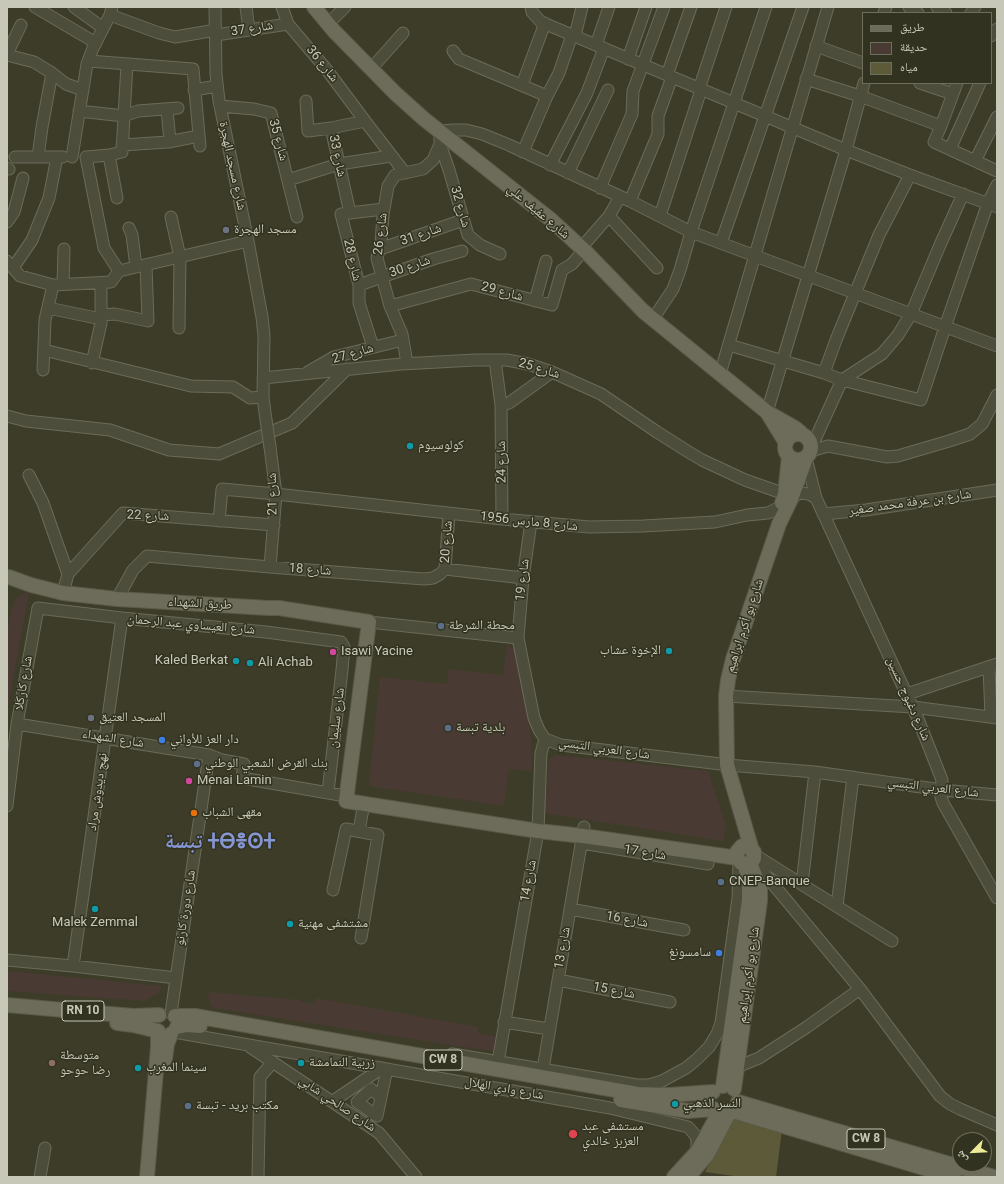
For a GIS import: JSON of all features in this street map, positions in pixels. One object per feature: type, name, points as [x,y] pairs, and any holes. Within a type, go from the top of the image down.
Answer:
[{"type":"main road","name":"شارع عفيف علي","points":[[314,7],[371,69],[440,137],[550,219],[583,249],[643,311],[767,412],[795,428],[807,445]]},
{"type":"main road","name":"شارع عفيف علي","points":[[767,412],[787,449]]},
{"type":"main road","points":[[793,434],[807,445],[797,460],[787,449],[787,439],[793,434]]},
{"type":"main road","name":"شارع بو أكرم ابراهيم","points":[[745,856],[739,812],[724,765],[721,697],[724,676],[729,656],[785,500],[807,445]]},
{"type":"main road","name":"شارع بو أكرم ابراهيم","points":[[724,765],[726,696],[733,659],[780,524],[785,500],[787,449]]},
{"type":"main road","name":"طريق الشهداء","points":[[8,582],[31,585],[63,593],[117,599],[279,608],[369,622]]},
{"type":"main road","points":[[344,796],[369,622]]},
{"type":"main road","points":[[344,796],[364,804],[538,826]]},
{"type":"main road","points":[[344,796],[538,826],[583,835],[745,856]]},
{"type":"main road","name":"شارع بو أكرم إبراهيم","points":[[725,1102],[737,1067],[760,901],[760,888],[745,856]]},
{"type":"main road","name":"شارع بو أكرم إبراهيم","points":[[725,1102],[749,900],[750,883],[745,856]]},
{"type":"main road","name":"RN 10","points":[[7,1005],[133,1016],[168,1025]]},
{"type":"main road","name":"RN 10","points":[[7,1014],[133,1025],[168,1025]]},
{"type":"main road","name":"شارع وادي الهلال","points":[[168,1025],[195,1016],[638,1094],[669,1095],[725,1102],[994,1177]]},
{"type":"main road","points":[[147,1177],[158,1047],[168,1025]]},
{"type":"main road","points":[[155,1177],[160,1138],[168,1025]]},
{"type":"main road","name":"شارع وادي الهلال","points":[[168,1025],[198,1025],[672,1110],[698,1112],[725,1102],[954,1177]]},
{"type":"main road","points":[[674,1177],[696,1152],[725,1102]]},
{"type":"main road","points":[[688,1177],[707,1155],[725,1102]]},
{"type":"street","points":[[34,7],[96,43]]},
{"type":"street","points":[[74,7],[103,28]]},
{"type":"street","name":"شارع مسجد الهجرة","points":[[215,7],[217,86],[220,106],[248,241],[262,318],[264,336],[263,397],[266,420]]},
{"type":"street","points":[[246,7],[249,30]]},
{"type":"street","name":"شارع 36","points":[[282,7],[288,24],[327,70],[365,121]]},
{"type":"street","points":[[328,24],[345,7]]},
{"type":"street","points":[[530,7],[535,16],[544,23],[846,150],[992,205]]},
{"type":"street","points":[[523,152],[559,73],[574,35],[582,7]]},
{"type":"street","points":[[550,165],[587,94],[609,7]]},
{"type":"street","points":[[628,58],[646,7]]},
{"type":"street","points":[[600,188],[632,114],[633,91],[664,7]]},
{"type":"street","points":[[583,249],[609,216],[625,199],[658,134],[658,116],[691,7]]},
{"type":"street","points":[[660,216],[726,7]]},
{"type":"street","points":[[653,319],[673,289],[680,270],[733,103],[766,7]]},
{"type":"street","points":[[721,243],[804,7]]},
{"type":"street","points":[[720,374],[828,7]]},
{"type":"street","points":[[72,157],[88,61],[111,11]]},
{"type":"street","name":"شارع 37","points":[[111,11],[160,33],[175,36],[249,30],[288,24]]},
{"type":"street","points":[[522,85],[544,23]]},
{"type":"street","points":[[21,25],[7,54],[34,62],[66,84],[83,90]]},
{"type":"street","points":[[371,69],[403,33]]},
{"type":"street","points":[[816,46],[862,63]]},
{"type":"street","points":[[453,51],[459,59],[464,62],[548,96]]},
{"type":"street","points":[[88,61],[193,69],[200,141],[122,145]]},
{"type":"street","points":[[15,157],[86,157],[122,152],[127,64]]},
{"type":"street","points":[[38,157],[52,73]]},
{"type":"street","points":[[806,79],[860,96],[941,126]]},
{"type":"street","points":[[767,412],[846,150],[864,84]]},
{"type":"street","points":[[923,84],[953,94]]},
{"type":"street","points":[[957,84],[934,142],[997,171]]},
{"type":"street","points":[[950,149],[980,84]]},
{"type":"street","points":[[194,90],[217,86]]},
{"type":"street","points":[[568,173],[608,90]]},
{"type":"street","points":[[306,101],[308,131],[331,128]]},
{"type":"street","name":"شارع 35","points":[[220,106],[254,109],[271,113],[297,217]]},
{"type":"street","points":[[79,111],[124,116],[138,111],[173,108],[170,142]]},
{"type":"street","points":[[975,161],[997,117]]},
{"type":"street","points":[[365,121],[405,172]]},
{"type":"street","name":"شارع 33","points":[[350,213],[331,128],[365,121]]},
{"type":"street","points":[[440,137],[466,130],[482,134],[625,199],[691,232],[997,346]]},
{"type":"street","name":"شارع 26","points":[[407,364],[402,334],[390,306],[377,258],[380,249],[384,208],[388,186],[396,174],[423,168],[433,160],[440,137]]},
{"type":"street","name":"شارع 32","points":[[440,137],[468,236],[480,245],[500,254]]},
{"type":"street","points":[[109,155],[117,198]]},
{"type":"street","points":[[288,180],[339,164],[392,156]]},
{"type":"street","points":[[57,157],[49,198],[32,240],[10,265],[20,276],[58,285],[111,282],[119,272],[248,241]]},
{"type":"street","points":[[86,157],[104,248],[119,272]]},
{"type":"street","points":[[824,373],[854,293],[879,235],[910,175]]},
{"type":"street","points":[[7,222],[14,212],[22,178]]},
{"type":"street","points":[[729,345],[824,373],[842,380],[921,400],[945,327],[992,205],[997,185]]},
{"type":"street","points":[[807,445],[822,423],[842,380],[882,354],[898,335],[911,314],[963,194]]},
{"type":"street","points":[[350,213],[384,208]]},
{"type":"street","name":"شارع 28","points":[[350,213],[341,214],[359,285],[358,303],[373,347]]},
{"type":"street","points":[[609,216],[657,268]]},
{"type":"street","points":[[171,217],[180,257],[179,328]]},
{"type":"street","name":"شارع 31","points":[[380,249],[463,220]]},
{"type":"street","points":[[48,308],[101,317],[115,314],[148,321],[141,266],[129,228]]},
{"type":"street","points":[[43,370],[45,320],[48,308],[58,285],[64,249]]},
{"type":"street","name":"شارع 29","points":[[390,306],[471,284],[552,305],[562,270],[572,264],[583,249]]},
{"type":"street","name":"شارع 30","points":[[359,285],[433,259],[462,251]]},
{"type":"street","points":[[535,301],[546,261]]},
{"type":"street","points":[[92,363],[101,317],[101,283]]},
{"type":"street","name":"شارع 27","points":[[305,374],[334,357],[403,340]]},
{"type":"street","points":[[44,350],[92,363],[191,386],[233,387],[250,398],[263,397]]},
{"type":"street","name":"شارع 25","points":[[263,378],[347,369],[475,360],[507,360],[528,364],[552,372],[602,394],[657,432],[697,457],[785,500]]},
{"type":"street","name":"شارع 24","points":[[496,360],[501,405],[502,519]]},
{"type":"street","points":[[7,416],[26,421],[110,430],[169,450],[219,454],[292,424],[347,369]]},
{"type":"street","points":[[501,405],[509,403],[552,372]]},
{"type":"street","points":[[807,445],[828,446],[887,457],[898,456],[970,434],[982,424],[997,395]]},
{"type":"street","name":"شارع 21","points":[[266,420],[276,494],[270,567]]},
{"type":"street","name":"شارع دغبوج حسين","points":[[807,445],[816,498],[913,707],[942,780],[941,797],[943,803],[997,898]]},
{"type":"street","points":[[29,475],[43,503],[68,574]]},
{"type":"street","name":"شارع 8 مارس 1956","points":[[219,521],[222,489],[449,514],[589,527],[715,522],[747,515],[768,513],[785,500]]},
{"type":"street","name":"شارع بن عرفة محمد صغير","points":[[823,514],[866,510],[997,490]]},
{"type":"street","points":[[785,500],[799,493],[809,494],[816,498]]},
{"type":"street","name":"شارع 22","points":[[63,593],[68,574],[123,513],[274,525]]},
{"type":"street","name":"شارع 20","points":[[445,570],[449,514]]},
{"type":"street","name":"شارع 19","points":[[518,638],[523,578],[531,522]]},
{"type":"street","name":"شارع 18","points":[[117,599],[133,570],[147,556],[270,567],[424,578],[433,578],[445,570]]},
{"type":"street","points":[[445,570],[523,578]]},
{"type":"street","name":"شارع العيساوي عبد الرحمان","points":[[38,608],[266,632],[339,641],[344,644]]},
{"type":"street","name":"شارع كاركلا","points":[[7,806],[17,724],[38,608]]},
{"type":"street","name":"نهج ديدوش مراد","points":[[73,966],[122,618]]},
{"type":"street","name":"طريق الشهداء","points":[[369,622],[518,638]]},
{"type":"street","name":"شارع العربي التبسي","points":[[518,638],[534,718],[538,730],[545,739],[561,745],[724,765],[815,772],[942,790],[997,795]]},
{"type":"street","name":"شارع سليمان","points":[[328,792],[344,644]]},
{"type":"street","points":[[726,696],[913,707],[994,718],[993,665],[907,694]]},
{"type":"street","name":"شارع الشهداء","points":[[17,724],[209,755],[222,760],[244,764],[242,778],[328,792]]},
{"type":"street","name":"شارع 14","points":[[498,1062],[538,826],[541,752],[545,739]]},
{"type":"street","name":"شارع دورة كارنو","points":[[168,1025],[209,755]]},
{"type":"street","points":[[802,884],[815,772]]},
{"type":"street","points":[[837,906],[853,778]]},
{"type":"street","points":[[328,792],[344,796]]},
{"type":"street","points":[[359,831],[364,804]]},
{"type":"street","points":[[333,890],[346,829],[378,835],[361,938]]},
{"type":"street","name":"شارع 17","points":[[583,835],[708,864]]},
{"type":"street","name":"شارع 13","points":[[543,1069],[583,835]]},
{"type":"street","points":[[745,856],[802,884],[892,941]]},
{"type":"street","points":[[745,856],[860,989],[940,1096],[950,1104],[997,1125]]},
{"type":"street","name":"شارع بو أكرم إبراهيم","points":[[686,1068],[709,1047],[717,1034],[721,1023],[745,856]]},
{"type":"street","name":"شارع 16","points":[[570,910],[684,930]]},
{"type":"street","points":[[7,960],[176,978]]},
{"type":"street","name":"شارع 15","points":[[558,980],[670,1002]]},
{"type":"street","points":[[737,1067],[759,1058],[807,1027],[860,989]]},
{"type":"street","name":"شارع وادي الهلال","points":[[686,1068],[662,1081],[637,1085],[181,1009],[168,1025],[246,1044],[610,1108],[681,1124],[688,1127],[696,1136],[696,1152]]},
{"type":"street","points":[[504,1022],[550,1029]]},
{"type":"street","name":"شارع صالحي شابي","points":[[246,1044],[379,1133],[416,1177]]},
{"type":"street","points":[[258,1177],[260,1077],[273,1062]]},
{"type":"street","points":[[381,1097],[385,1068]]},
{"type":"street","points":[[333,1101],[385,1068]]},
{"type":"street","name":"شارع وادي الهلال","points":[[603,1080],[620,1091],[637,1085]]},
{"type":"street","points":[[40,1177],[44,1148]]},
{"type":"green space","points":[[24,593],[29,593],[7,713],[7,633],[11,611],[15,600]]},
{"type":"green space","points":[[507,644],[514,649],[517,655],[531,735],[532,771],[509,769],[504,806],[369,786],[380,677],[447,684],[449,669],[503,675]]},
{"type":"green space","points":[[556,755],[708,771],[726,826],[723,841],[544,813],[549,759]]},
{"type":"green space","points":[[7,971],[161,986],[160,992],[144,1001],[8,991]]},
{"type":"green space","points":[[209,992],[300,1000],[301,1002],[315,1004],[316,998],[478,1027],[478,1033],[499,1037],[496,1052],[213,1008],[208,998]]},
{"type":"water","points":[[734,1119],[782,1130],[776,1177],[741,1177],[705,1172]]},
{"type":"place","name":"مسجد الهجرة","points":[[226,230]]},
{"type":"place","name":"كولوسيوم","points":[[410,446]]},
{"type":"place","name":"محطة الشرطة","points":[[441,626]]},
{"type":"place","name":"الإخوة عشاب","points":[[669,651]]},
{"type":"place","name":"Isawi Yacine","points":[[333,652]]},
{"type":"place","name":"Kaled Berkat","points":[[236,661]]},
{"type":"place","name":"Ali Achab","points":[[250,663]]},
{"type":"place","name":"المسجد العتيق","points":[[91,718]]},
{"type":"place","name":"بلدية تبسة","points":[[448,728]]},
{"type":"place","name":"دار العز للأواني","points":[[162,740]]},
{"type":"place","name":"بنك القرض الشعبي الوطني","points":[[197,764]]},
{"type":"place","name":"Menai Lamin","points":[[189,781]]},
{"type":"place","name":"مقهى الشباب","points":[[194,813]]},
{"type":"place","name":"CNEP-Banque","points":[[721,882]]},
{"type":"place","name":"Malek Zemmal","points":[[95,909]]},
{"type":"place","name":"مشتشفى مهنية","points":[[290,924]]},
{"type":"place","name":"سامسونغ","points":[[719,953]]},
{"type":"place","name":"متوسطة رضا حوحو","points":[[52,1063]]},
{"type":"place","name":"زربية النمامشة","points":[[301,1063]]},
{"type":"place","name":"سينما المغرب","points":[[138,1068]]},
{"type":"place","name":"النسر الذهبي","points":[[675,1104]]},
{"type":"place","name":"مكتب بريد - تبسة","points":[[188,1106]]},
{"type":"place","name":"مستشفى عبد العزبز خالدي","points":[[573,1134]]},
{"type":"district","name":"تبسة ⵜⴱⴻⵙⵜ","points":[[220,843]]}]
